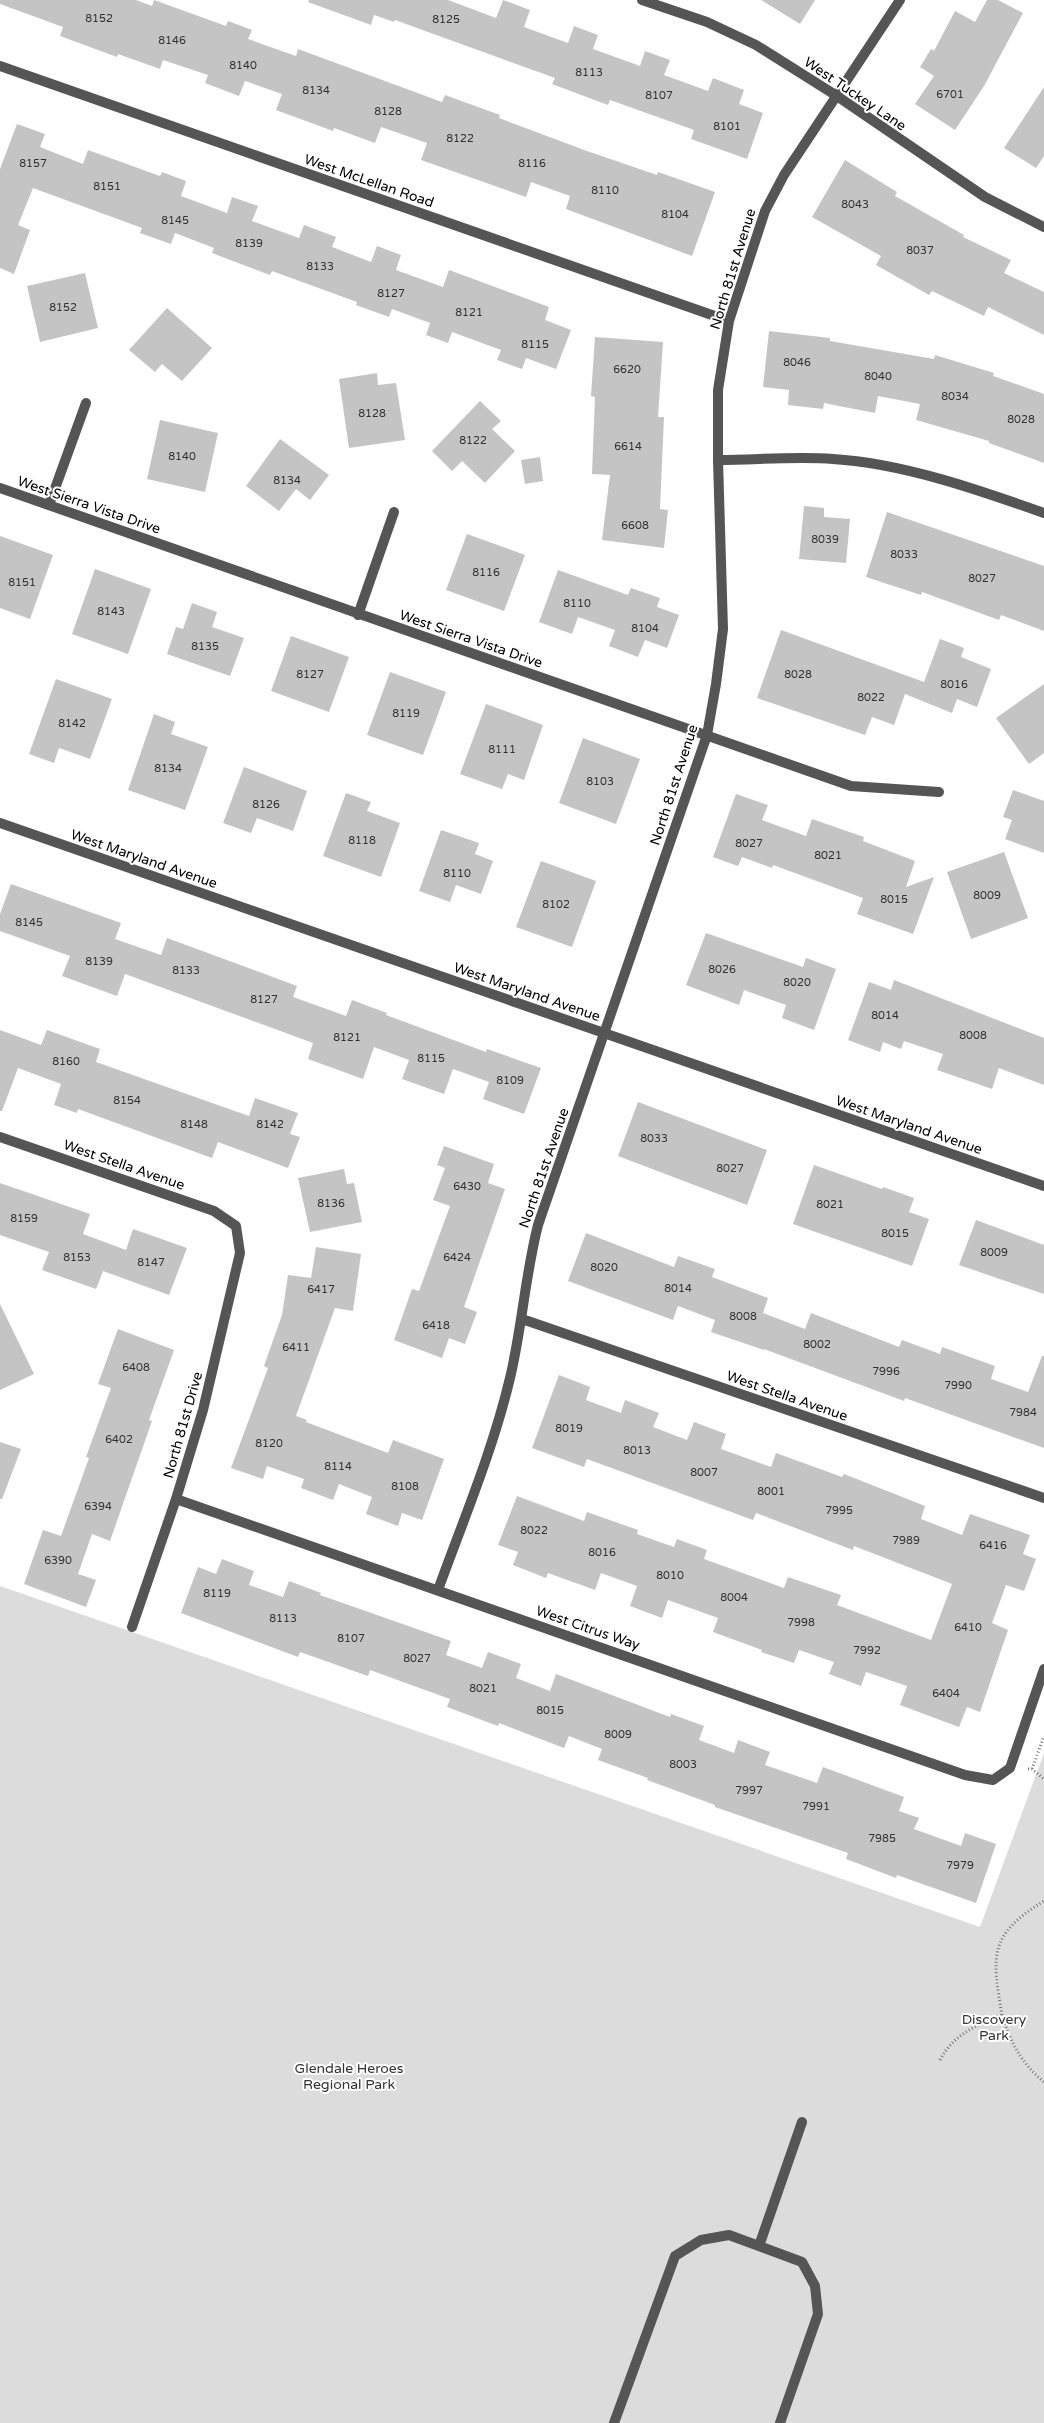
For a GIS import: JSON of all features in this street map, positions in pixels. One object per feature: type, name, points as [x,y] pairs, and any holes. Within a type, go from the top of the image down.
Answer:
[{"type":"street","name":"West Tuckey Lane","points":[[642,0],[707,22],[756,44],[837,96],[985,197],[1044,227]]},
{"type":"street","name":"North 81st Avenue","points":[[438,1590],[496,1425],[510,1379],[522,1319],[528,1262],[538,1226],[707,735],[723,629],[718,390],[729,320],[765,211],[784,175],[900,0]]},
{"type":"street","name":"West McLellan Road","points":[[0,66],[729,320]]},
{"type":"street","points":[[49,505],[86,403]]},
{"type":"street","points":[[718,460],[833,459],[893,468],[946,481],[1044,513]]},
{"type":"street","name":"West Sierra Vista Drive","points":[[0,488],[358,615],[851,786],[938,792]]},
{"type":"street","points":[[358,615],[394,512]]},
{"type":"street","name":"West Maryland Avenue","points":[[0,823],[1044,1186]]},
{"type":"street","name":"West Stella Avenue","points":[[0,1137],[214,1211],[236,1226]]},
{"type":"street","name":"North 81st Drive","points":[[132,1627],[176,1499],[202,1410],[240,1253],[236,1226]]},
{"type":"street","name":"West Stella Avenue","points":[[522,1319],[1044,1498]]},
{"type":"street","name":"West Citrus Way","points":[[176,1499],[965,1774],[993,1780],[1010,1768],[1044,1670]]},
{"type":"street","points":[[759,2246],[802,2122]]},
{"type":"street","points":[[614,2423],[675,2256],[701,2240],[730,2235],[802,2262],[815,2286],[818,2314],[780,2423]]},
{"type":"path","points":[[1032,1770],[1044,1736]]},
{"type":"path","points":[[1044,1901],[1022,1915],[1005,1934],[996,1951],[995,1970],[1002,2015],[1009,2040],[1034,2074],[1044,2082]]},
{"type":"path","points":[[940,2060],[955,2038],[971,2027],[1002,2015]]},
{"type":"green space","name":"Glendale Heroes Regional Park","points":[[0,1586],[980,1927],[1044,1753],[1044,2423],[0,2423]]},
{"type":"building","points":[[0,0],[136,0],[152,6],[154,0],[226,26],[228,21],[252,30],[248,39],[296,56],[298,49],[442,102],[445,95],[500,115],[499,118],[587,151],[657,175],[658,172],[715,192],[692,256],[566,209],[570,196],[531,182],[526,197],[421,160],[427,143],[381,127],[375,143],[334,128],[333,131],[276,110],[282,94],[245,81],[239,96],[205,83],[208,75],[163,60],[160,69],[118,54],[117,57],[60,36],[63,27],[0,4]]},
{"type":"building","points":[[309,0],[448,0],[496,18],[503,0],[530,10],[524,27],[568,43],[574,26],[598,35],[593,49],[640,66],[645,51],[670,60],[664,75],[708,91],[713,78],[744,90],[739,104],[763,113],[747,159],[691,139],[694,130],[610,100],[608,105],[552,84],[555,78],[395,20],[394,22],[374,15],[371,25],[308,2]]},
{"type":"building","points":[[761,0],[815,0],[800,24]]},
{"type":"building","points":[[987,0],[998,0],[1023,13],[984,86],[955,130],[915,104],[934,76],[920,67],[931,49],[934,51],[955,11],[975,22]]},
{"type":"building","points":[[1044,87],[1044,156],[1036,168],[1004,148]]},
{"type":"building","points":[[17,124],[45,134],[40,147],[83,164],[88,150],[160,176],[162,172],[186,181],[181,196],[227,213],[232,197],[258,206],[252,221],[299,238],[304,225],[336,237],[332,247],[371,262],[377,246],[401,255],[396,270],[443,287],[449,270],[549,307],[545,320],[571,330],[556,369],[526,358],[522,369],[497,360],[501,350],[452,332],[448,343],[426,335],[430,323],[392,309],[389,317],[356,305],[357,302],[272,271],[270,275],[212,253],[214,248],[175,233],[171,244],[140,233],[142,228],[33,188],[18,225],[30,230],[14,274],[0,268],[0,169]]},
{"type":"building","points":[[845,160],[897,192],[895,196],[964,235],[963,237],[1011,260],[1004,273],[1044,292],[1044,335],[988,307],[984,316],[932,291],[929,295],[876,265],[881,256],[812,217]]},
{"type":"building","points":[[85,273],[98,328],[40,342],[27,286]]},
{"type":"building","points":[[167,308],[212,348],[182,381],[162,364],[155,372],[129,350]]},
{"type":"building","points":[[769,331],[830,338],[830,341],[934,359],[935,355],[994,373],[993,376],[1044,394],[1044,463],[989,443],[989,441],[916,420],[920,404],[878,396],[875,413],[824,403],[823,409],[788,405],[789,390],[763,387]]},
{"type":"building","points":[[595,337],[663,342],[658,417],[664,417],[660,509],[668,510],[664,548],[602,540],[610,475],[592,474],[595,397],[591,396]]},
{"type":"building","points":[[377,373],[378,385],[396,383],[405,440],[349,448],[339,379]]},
{"type":"building","points":[[480,401],[501,421],[492,429],[515,451],[485,483],[462,461],[452,471],[432,451]]},
{"type":"building","points":[[160,420],[218,433],[205,492],[147,479]]},
{"type":"building","points":[[280,439],[329,475],[310,500],[296,489],[279,511],[246,486]]},
{"type":"building","points":[[540,457],[543,481],[525,484],[521,460]]},
{"type":"building","points":[[804,506],[824,508],[824,517],[850,519],[846,563],[799,559]]},
{"type":"building","points":[[887,512],[1044,566],[1044,631],[1001,615],[999,620],[922,592],[921,595],[866,577]]},
{"type":"building","points":[[467,534],[525,555],[504,611],[446,590]]},
{"type":"building","points":[[0,536],[53,555],[30,619],[0,608]]},
{"type":"building","points":[[95,569],[151,589],[128,654],[72,634]]},
{"type":"building","points":[[558,570],[628,595],[631,588],[660,598],[657,607],[679,615],[667,648],[645,640],[638,657],[609,646],[615,630],[578,617],[572,634],[539,622]]},
{"type":"building","points":[[192,603],[217,612],[212,627],[244,638],[230,676],[167,654],[176,627],[183,629]]},
{"type":"building","points":[[781,630],[924,682],[940,639],[964,648],[961,657],[991,669],[977,707],[957,699],[952,713],[905,694],[894,725],[872,717],[865,735],[757,698]]},
{"type":"building","points":[[291,636],[349,657],[329,712],[271,691]]},
{"type":"building","points":[[390,672],[446,692],[423,755],[367,735]]},
{"type":"building","points":[[56,679],[112,699],[90,759],[59,748],[54,763],[29,754]]},
{"type":"building","points":[[1044,684],[1044,753],[1029,764],[996,718]]},
{"type":"building","points":[[486,704],[543,725],[524,780],[508,774],[502,789],[460,774]]},
{"type":"building","points":[[154,714],[175,722],[171,734],[208,747],[185,810],[128,790]]},
{"type":"building","points":[[583,738],[640,759],[616,824],[559,803]]},
{"type":"building","points":[[244,767],[307,791],[293,831],[257,818],[251,833],[223,823]]},
{"type":"building","points":[[1013,790],[1044,801],[1044,853],[1005,839],[1012,820],[1003,817]]},
{"type":"building","points":[[346,793],[371,802],[367,811],[400,823],[381,877],[323,856]]},
{"type":"building","points":[[736,794],[768,805],[762,820],[806,836],[812,819],[864,837],[863,841],[915,861],[906,887],[934,877],[913,934],[857,914],[863,898],[773,865],[772,868],[742,857],[738,866],[713,857]]},
{"type":"building","points":[[441,830],[479,843],[475,854],[493,861],[481,894],[456,885],[450,902],[419,891]]},
{"type":"building","points":[[1004,852],[1028,918],[971,939],[947,872]]},
{"type":"building","points":[[541,861],[596,881],[572,947],[516,927]]},
{"type":"building","points":[[11,884],[121,923],[115,939],[161,955],[167,938],[297,986],[293,997],[346,1016],[352,1000],[387,1013],[386,1015],[486,1052],[487,1049],[541,1068],[524,1114],[483,1099],[489,1082],[453,1069],[444,1094],[402,1079],[409,1060],[374,1047],[363,1079],[308,1059],[313,1043],[125,974],[117,996],[62,976],[70,956],[0,931],[0,914]]},
{"type":"building","points":[[706,933],[803,967],[806,958],[836,969],[814,1030],[782,1018],[786,1005],[744,990],[739,1005],[686,985]]},
{"type":"building","points":[[894,980],[1044,1038],[1044,1085],[999,1068],[992,1089],[937,1070],[943,1054],[904,1041],[901,1049],[883,1042],[880,1052],[848,1040],[869,982],[891,990]]},
{"type":"building","points":[[0,1030],[41,1045],[47,1030],[100,1049],[96,1062],[249,1116],[255,1098],[298,1113],[290,1134],[300,1137],[288,1168],[218,1142],[212,1158],[78,1109],[77,1113],[54,1105],[61,1084],[18,1068],[2,1111],[0,1111]]},
{"type":"building","points":[[638,1102],[767,1150],[747,1205],[618,1156]]},
{"type":"building","points":[[444,1146],[494,1164],[488,1183],[505,1189],[464,1307],[477,1312],[465,1344],[449,1338],[442,1358],[394,1340],[412,1289],[419,1291],[450,1206],[433,1200],[445,1168],[437,1165]]},
{"type":"building","points":[[814,1165],[914,1198],[909,1212],[929,1219],[912,1266],[793,1224]]},
{"type":"building","points":[[344,1169],[347,1184],[354,1183],[362,1222],[310,1232],[298,1178]]},
{"type":"building","points":[[0,1183],[90,1214],[83,1234],[126,1250],[133,1229],[187,1248],[169,1295],[103,1271],[96,1289],[42,1270],[49,1252],[0,1235]]},
{"type":"building","points":[[976,1220],[1044,1245],[1044,1294],[959,1265]]},
{"type":"building","points":[[586,1233],[674,1267],[678,1256],[715,1269],[712,1277],[768,1298],[763,1313],[805,1329],[811,1313],[899,1347],[902,1340],[940,1354],[942,1347],[995,1366],[991,1379],[1028,1392],[1042,1356],[1044,1356],[1044,1448],[905,1398],[904,1401],[764,1349],[711,1332],[715,1320],[678,1306],[673,1320],[568,1281]]},
{"type":"building","points":[[316,1247],[361,1254],[353,1311],[335,1308],[296,1416],[307,1420],[306,1422],[388,1453],[393,1440],[444,1459],[422,1520],[402,1513],[398,1526],[366,1514],[372,1497],[339,1484],[333,1500],[301,1488],[304,1479],[267,1466],[263,1479],[231,1468],[268,1368],[264,1366],[282,1315],[288,1275],[311,1278]]},
{"type":"building","points":[[0,1304],[34,1374],[0,1390]]},
{"type":"building","points":[[118,1329],[174,1350],[149,1420],[152,1421],[110,1541],[92,1534],[78,1574],[96,1580],[86,1607],[24,1584],[43,1530],[61,1536],[89,1458],[86,1457],[111,1388],[98,1384]]},
{"type":"building","points":[[559,1375],[590,1387],[586,1400],[621,1413],[625,1400],[659,1413],[653,1427],[687,1440],[694,1422],[726,1434],[721,1449],[771,1467],[776,1453],[842,1477],[844,1474],[925,1506],[921,1519],[962,1535],[970,1514],[1030,1535],[1023,1554],[1036,1559],[1024,1591],[1006,1585],[992,1623],[1008,1630],[980,1712],[967,1707],[959,1727],[900,1705],[907,1686],[866,1672],[861,1686],[829,1674],[834,1662],[799,1650],[794,1663],[761,1652],[762,1650],[713,1632],[718,1618],[668,1600],[662,1618],[630,1606],[637,1586],[601,1573],[595,1590],[548,1573],[546,1578],[513,1565],[518,1552],[498,1545],[517,1496],[584,1521],[587,1512],[638,1530],[637,1534],[674,1547],[677,1539],[707,1550],[704,1559],[784,1588],[788,1577],[841,1595],[837,1605],[931,1640],[952,1584],[854,1546],[853,1550],[756,1513],[753,1520],[587,1459],[584,1467],[532,1448]]},
{"type":"building","points":[[0,1442],[21,1449],[2,1499],[0,1499]]},
{"type":"building","points":[[222,1559],[254,1571],[249,1585],[283,1597],[289,1581],[321,1593],[320,1595],[451,1641],[446,1655],[482,1668],[488,1652],[521,1664],[516,1678],[550,1691],[556,1674],[670,1717],[671,1714],[704,1726],[699,1740],[734,1753],[738,1740],[770,1752],[765,1765],[817,1783],[823,1767],[904,1797],[899,1811],[919,1818],[914,1829],[961,1846],[965,1833],[996,1844],[976,1903],[897,1875],[896,1878],[846,1859],[848,1853],[715,1807],[715,1805],[647,1780],[648,1778],[598,1760],[602,1749],[569,1736],[564,1748],[499,1723],[498,1726],[447,1707],[450,1699],[370,1670],[368,1676],[300,1652],[298,1657],[181,1613],[198,1567],[216,1574]]},
{"type":"park label","name":"Discovery Park","points":[[994,2028]]}]
